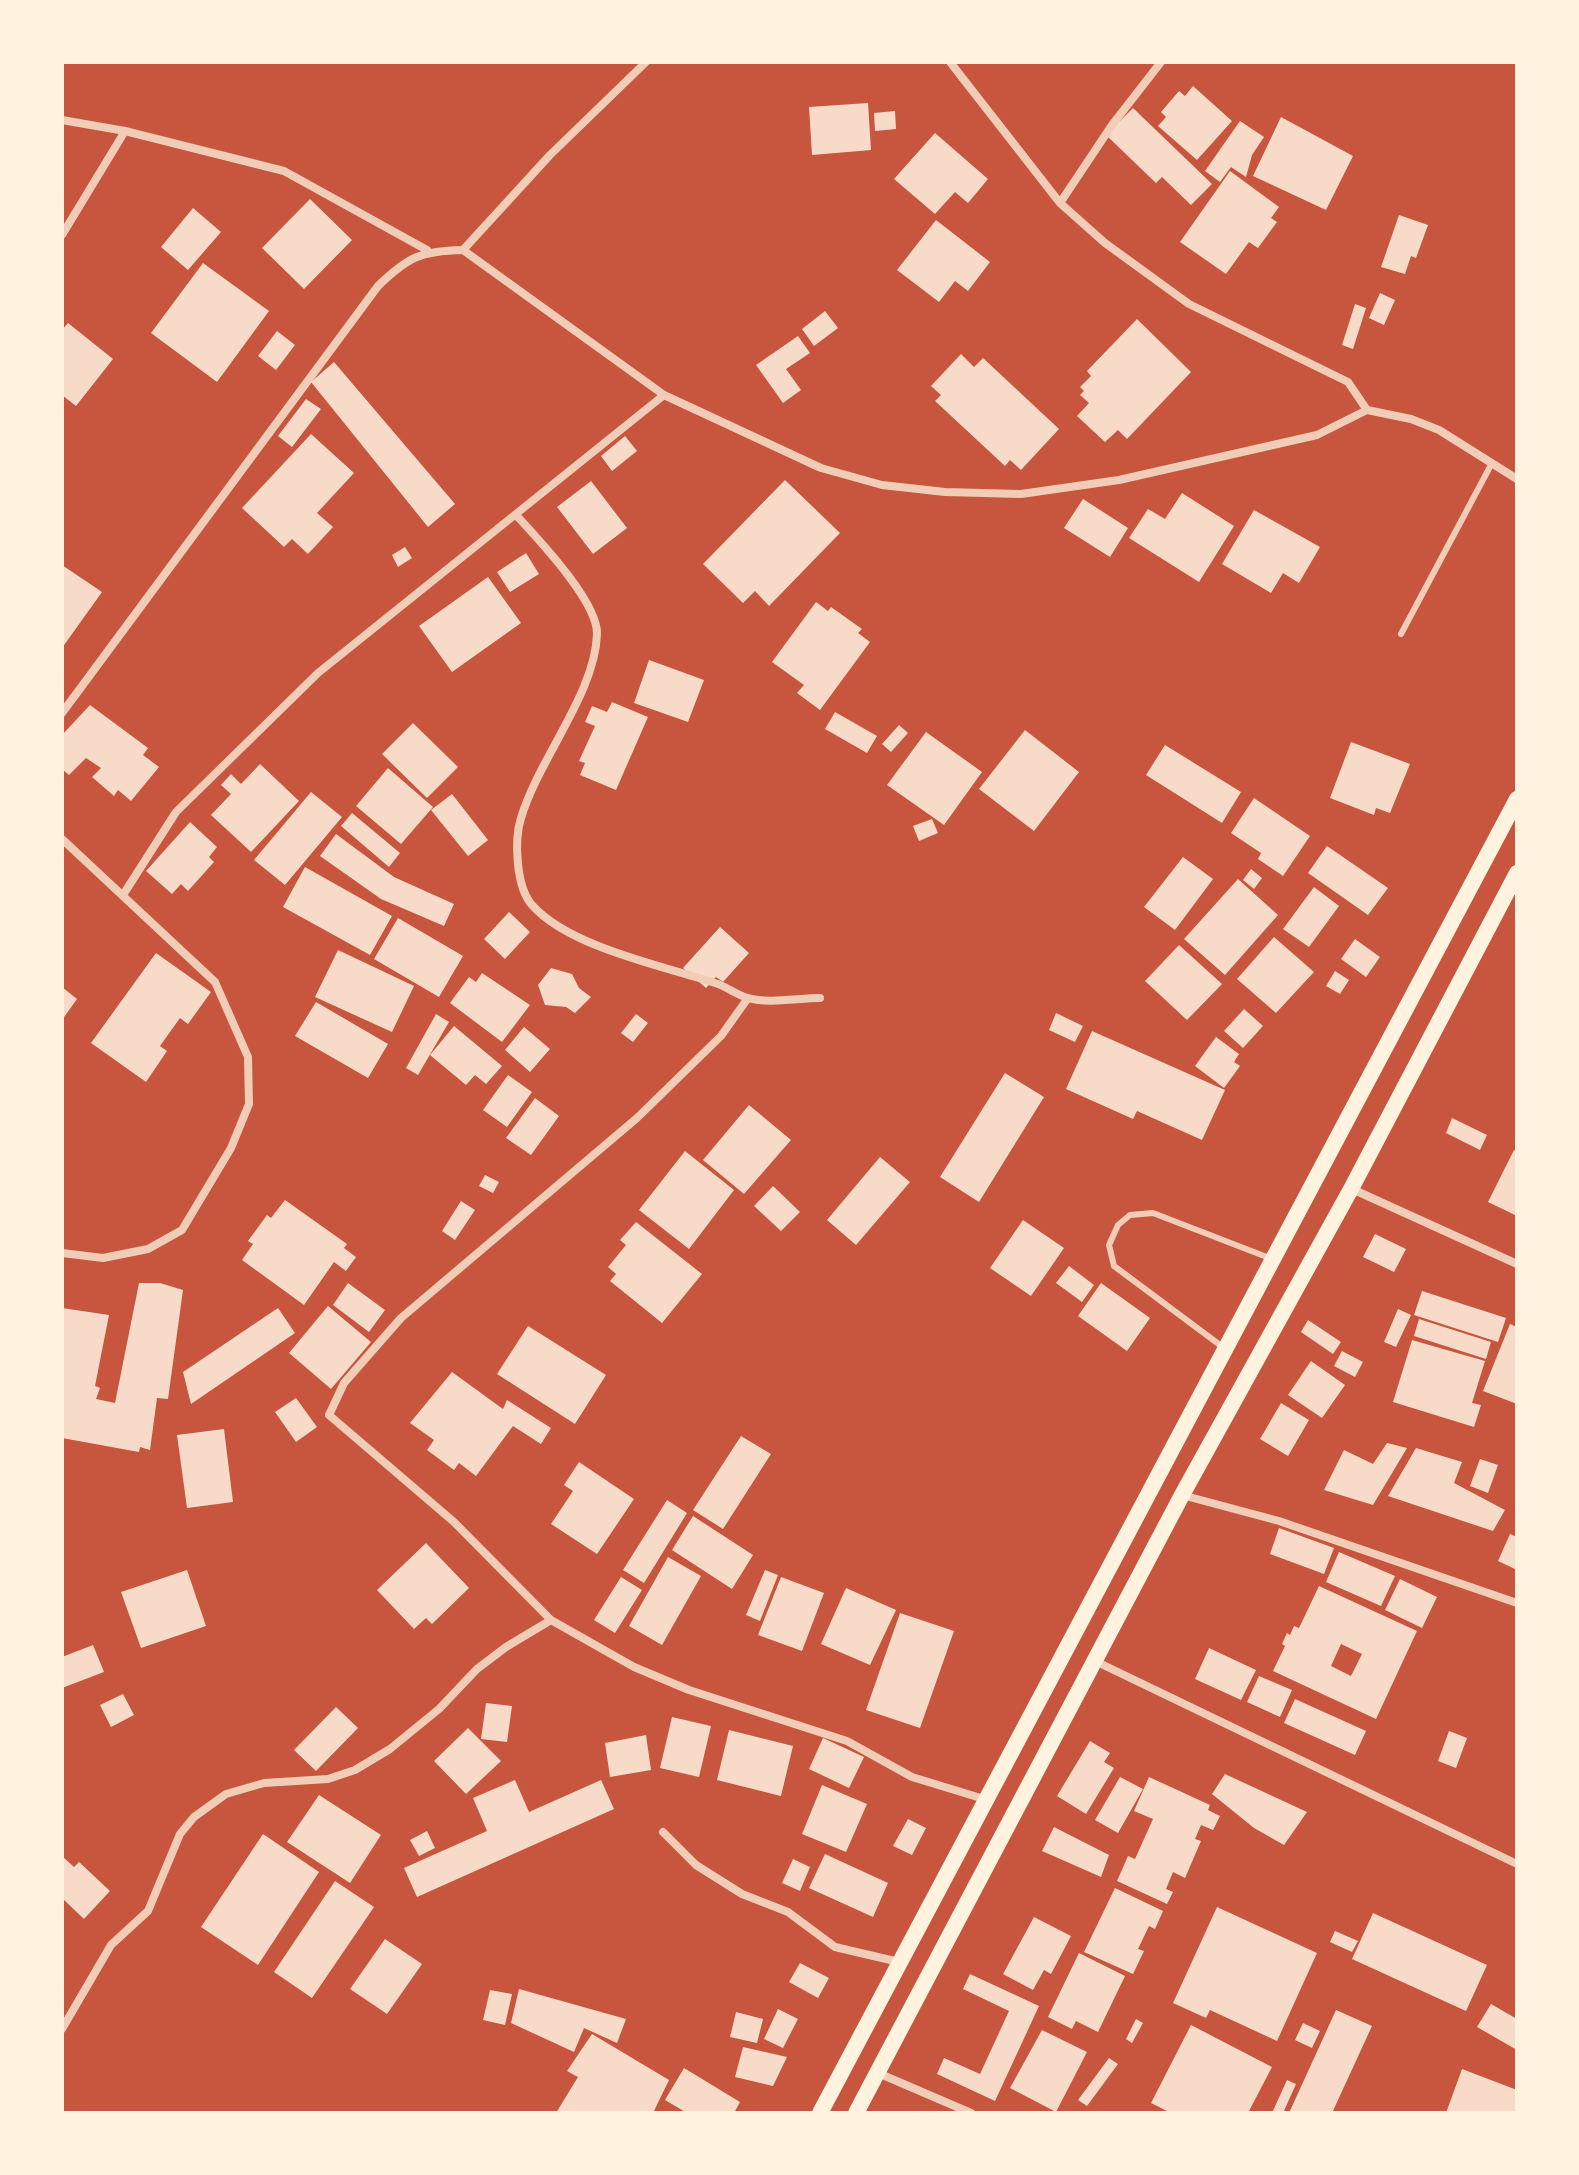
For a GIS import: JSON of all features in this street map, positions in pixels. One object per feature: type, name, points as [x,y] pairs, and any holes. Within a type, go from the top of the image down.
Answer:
[{"type":"main road","points":[[820,2113],[1517,799]]},
{"type":"main road","points":[[856,2113],[1182,1495],[1351,1189],[1517,873]]},
{"type":"street","points":[[463,250],[550,155],[646,62]]},
{"type":"street","points":[[950,62],[1060,203],[1105,243],[1189,304],[1348,382],[1367,410]]},
{"type":"street","points":[[1060,203],[1112,125],[1161,62]]},
{"type":"street","points":[[62,120],[125,131],[284,171],[427,250],[463,250],[664,395],[821,468],[882,485],[945,492],[1021,494],[1119,480],[1317,435],[1367,410],[1411,419],[1439,430],[1517,479]]},
{"type":"street","points":[[62,235],[125,131]]},
{"type":"street","points":[[62,713],[378,286],[402,264],[427,250]]},
{"type":"street","points":[[123,895],[176,812],[268,720],[379,621],[517,516],[664,395]]},
{"type":"street","points":[[517,516],[568,571],[597,631],[591,674],[548,752],[520,820],[518,863],[530,903],[546,919],[612,952],[730,988],[748,998],[820,998]]},
{"type":"street","points":[[62,839],[215,982],[248,1057],[249,1104],[231,1148],[182,1230],[148,1249],[103,1258],[62,1253]]},
{"type":"street","points":[[748,998],[721,1036],[637,1118],[401,1318],[344,1383],[329,1415],[454,1522],[551,1620],[634,1667],[689,1690],[847,1741],[912,1777],[984,1799]]},
{"type":"street","points":[[1351,1189],[1517,1264]]},
{"type":"street","points":[[1182,1495],[1279,1521],[1517,1603]]},
{"type":"street","points":[[62,2029],[111,1945],[148,1911],[180,1834],[194,1817],[226,1794],[264,1783],[328,1779],[355,1770],[390,1749],[439,1709],[477,1669],[551,1620]]},
{"type":"street","points":[[1095,1661],[1517,1864]]},
{"type":"street","points":[[663,1832],[696,1865],[742,1894],[788,1912],[835,1947],[899,1962]]},
{"type":"street","points":[[878,2073],[971,2113]]},
{"type":"lane","points":[[1401,634],[1492,463]]},
{"type":"lane","points":[[1224,1348],[1114,1266],[1109,1245],[1118,1225],[1130,1215],[1153,1213],[1272,1259]]},
{"type":"building","points":[[1193,86],[1232,121],[1197,160],[1158,126],[1166,117],[1161,112],[1179,91],[1185,96]]},
{"type":"building","points":[[868,103],[871,150],[812,155],[809,107]]},
{"type":"building","points":[[1133,108],[1212,184],[1191,205],[1162,177],[1156,183],[1106,135]]},
{"type":"building","points":[[895,111],[896,129],[875,131],[874,113]]},
{"type":"building","points":[[1281,117],[1353,156],[1326,210],[1253,176]]},
{"type":"building","points":[[1240,121],[1264,137],[1252,155],[1246,177],[1231,167],[1220,182],[1205,171]]},
{"type":"building","points":[[935,133],[988,179],[968,203],[955,192],[935,214],[894,179]]},
{"type":"building","points":[[1230,171],[1279,207],[1271,218],[1277,222],[1258,248],[1249,242],[1226,274],[1180,242]]},
{"type":"building","points":[[310,199],[352,240],[304,289],[262,248]]},
{"type":"building","points":[[193,208],[221,232],[188,270],[161,247]]},
{"type":"building","points":[[1399,215],[1428,225],[1416,258],[1411,256],[1405,274],[1381,267]]},
{"type":"building","points":[[936,220],[990,262],[968,291],[955,281],[939,302],[897,270]]},
{"type":"building","points":[[203,263],[269,311],[217,382],[151,333]]},
{"type":"building","points":[[1380,293],[1395,300],[1384,325],[1369,318]]},
{"type":"building","points":[[1355,304],[1366,308],[1353,349],[1342,345]]},
{"type":"building","points":[[825,311],[838,328],[814,346],[802,329]]},
{"type":"building","points":[[1137,319],[1191,372],[1127,439],[1118,430],[1105,442],[1077,416],[1089,403],[1080,395],[1084,391],[1080,387],[1091,376],[1087,371]]},
{"type":"building","points":[[68,323],[113,359],[76,406],[62,395],[62,330]]},
{"type":"building","points":[[277,331],[295,345],[276,370],[258,356]]},
{"type":"building","points":[[798,336],[810,353],[786,369],[801,390],[783,403],[756,365]]},
{"type":"building","points":[[961,354],[974,367],[983,358],[1059,429],[1021,470],[1010,460],[1005,466],[935,401],[941,395],[931,386]]},
{"type":"building","points":[[334,362],[455,504],[428,527],[311,382]]},
{"type":"building","points":[[306,399],[321,409],[292,447],[278,436]]},
{"type":"building","points":[[311,434],[354,473],[317,513],[333,527],[308,554],[292,539],[284,547],[242,508]]},
{"type":"building","points":[[625,436],[637,451],[612,471],[601,456]]},
{"type":"building","points":[[785,480],[840,533],[769,606],[755,591],[743,603],[703,564]]},
{"type":"building","points":[[591,481],[627,528],[593,554],[557,507]]},
{"type":"building","points":[[1182,493],[1234,526],[1199,582],[1129,538],[1148,509],[1165,519]]},
{"type":"building","points":[[1083,499],[1128,528],[1110,557],[1064,528]]},
{"type":"building","points":[[1254,510],[1320,547],[1299,583],[1283,573],[1271,593],[1222,564]]},
{"type":"building","points":[[405,547],[412,558],[398,567],[392,555]]},
{"type":"building","points":[[526,553],[539,574],[510,592],[497,572]]},
{"type":"building","points":[[62,565],[102,592],[62,648]]},
{"type":"building","points":[[488,577],[521,623],[452,672],[419,626]]},
{"type":"building","points":[[816,602],[828,611],[831,607],[862,629],[858,633],[870,642],[820,710],[797,693],[804,685],[772,662]]},
{"type":"building","points":[[649,660],[704,680],[688,722],[634,703]]},
{"type":"building","points":[[612,702],[648,717],[616,790],[580,775],[585,763],[579,761],[595,726],[585,722],[592,706],[607,712]]},
{"type":"building","points":[[90,705],[148,748],[143,755],[159,767],[131,801],[118,790],[114,796],[92,777],[101,768],[86,758],[69,775],[62,769],[62,735]]},
{"type":"building","points":[[835,712],[877,736],[867,753],[825,729]]},
{"type":"building","points":[[413,723],[458,767],[427,798],[382,754]]},
{"type":"building","points":[[899,725],[908,733],[891,752],[882,744]]},
{"type":"building","points":[[1025,730],[1079,772],[1034,831],[979,789]]},
{"type":"building","points":[[926,732],[982,772],[944,825],[887,785]]},
{"type":"building","points":[[1351,742],[1410,764],[1390,813],[1376,808],[1374,815],[1330,798]]},
{"type":"building","points":[[1165,745],[1241,792],[1222,823],[1146,775]]},
{"type":"building","points":[[260,764],[299,801],[251,852],[211,815],[231,794],[221,785],[231,774],[241,784]]},
{"type":"building","points":[[388,768],[433,807],[401,844],[356,806]]},
{"type":"building","points":[[311,792],[342,817],[285,885],[254,860]]},
{"type":"building","points":[[452,794],[488,840],[468,856],[431,810]]},
{"type":"building","points":[[1254,798],[1310,836],[1283,876],[1258,859],[1261,853],[1231,833]]},
{"type":"building","points":[[352,813],[400,853],[389,867],[341,826]]},
{"type":"building","points":[[932,819],[938,833],[919,841],[913,826]]},
{"type":"building","points":[[190,822],[217,847],[209,857],[214,862],[188,891],[181,884],[172,894],[146,871]]},
{"type":"building","points":[[336,834],[394,877],[454,904],[444,926],[381,899],[320,856]]},
{"type":"building","points":[[1327,846],[1388,888],[1368,915],[1308,873]]},
{"type":"building","points":[[1183,857],[1213,879],[1175,930],[1144,907]]},
{"type":"building","points":[[305,867],[392,916],[370,955],[283,907]]},
{"type":"building","points":[[1251,869],[1262,878],[1254,889],[1243,880]]},
{"type":"building","points":[[1238,879],[1278,915],[1225,975],[1184,939]]},
{"type":"building","points":[[1314,887],[1339,906],[1309,947],[1283,929]]},
{"type":"building","points":[[509,912],[530,932],[505,959],[484,939]]},
{"type":"building","points":[[398,918],[463,956],[439,997],[374,959]]},
{"type":"building","points":[[720,927],[749,953],[723,982],[716,977],[706,988],[683,968]]},
{"type":"building","points":[[1274,937],[1314,972],[1276,1013],[1237,979]]},
{"type":"building","points":[[1355,939],[1380,957],[1366,977],[1341,959]]},
{"type":"building","points":[[1179,945],[1222,984],[1187,1020],[1145,981]]},
{"type":"building","points":[[338,950],[414,986],[392,1032],[315,997]]},
{"type":"building","points":[[156,953],[211,992],[188,1024],[180,1018],[160,1046],[167,1051],[146,1082],[91,1043]]},
{"type":"building","points":[[551,968],[572,974],[579,988],[591,997],[575,1013],[566,1007],[545,1005],[538,985]]},
{"type":"building","points":[[1335,971],[1349,980],[1340,994],[1326,986]]},
{"type":"building","points":[[482,973],[530,1005],[502,1042],[450,1003],[469,977],[476,982]]},
{"type":"building","points":[[62,987],[77,999],[62,1020]]},
{"type":"building","points":[[316,1002],[388,1044],[368,1078],[295,1036]]},
{"type":"building","points":[[1244,1009],[1263,1026],[1243,1048],[1224,1031]]},
{"type":"building","points":[[1056,1013],[1083,1026],[1075,1042],[1049,1030]]},
{"type":"building","points":[[436,1014],[449,1022],[418,1075],[406,1068]]},
{"type":"building","points":[[636,1014],[648,1023],[633,1042],[621,1033]]},
{"type":"building","points":[[454,1026],[502,1066],[486,1084],[475,1075],[466,1085],[430,1055]]},
{"type":"building","points":[[524,1027],[550,1049],[530,1072],[505,1050]]},
{"type":"building","points":[[1092,1031],[1225,1090],[1202,1140],[1137,1111],[1133,1119],[1066,1089]]},
{"type":"building","points":[[1216,1037],[1239,1054],[1234,1062],[1240,1066],[1224,1088],[1195,1066]]},
{"type":"building","points":[[1005,1073],[1044,1097],[979,1202],[940,1177]]},
{"type":"building","points":[[508,1075],[532,1092],[507,1127],[483,1110]]},
{"type":"building","points":[[535,1098],[559,1116],[531,1155],[506,1138]]},
{"type":"building","points":[[749,1105],[791,1140],[744,1194],[703,1160]]},
{"type":"building","points":[[1452,1118],[1487,1135],[1480,1150],[1446,1133]]},
{"type":"building","points":[[1514,1150],[1517,1152],[1517,1216],[1488,1202]]},
{"type":"building","points":[[685,1151],[734,1190],[689,1249],[639,1210]]},
{"type":"building","points":[[880,1157],[910,1182],[856,1245],[827,1220]]},
{"type":"building","points":[[485,1175],[499,1182],[493,1193],[479,1186]]},
{"type":"building","points":[[773,1186],[800,1212],[781,1231],[754,1206]]},
{"type":"building","points":[[285,1200],[347,1244],[344,1248],[356,1257],[346,1271],[334,1262],[304,1305],[242,1260],[253,1244],[248,1241],[267,1215],[271,1218]]},
{"type":"building","points":[[461,1201],[475,1210],[455,1240],[442,1231]]},
{"type":"building","points":[[1023,1220],[1064,1248],[1031,1296],[990,1268]]},
{"type":"building","points":[[636,1222],[702,1274],[662,1323],[610,1281],[616,1274],[608,1267],[626,1245],[620,1240]]},
{"type":"building","points":[[1375,1234],[1406,1249],[1394,1272],[1363,1257]]},
{"type":"building","points":[[1069,1266],[1094,1285],[1082,1302],[1056,1283]]},
{"type":"building","points":[[139,1283],[160,1283],[183,1290],[168,1399],[157,1398],[150,1450],[140,1447],[139,1452],[62,1438],[62,1308],[109,1315],[95,1386],[100,1388],[96,1399],[115,1403]]},
{"type":"building","points":[[348,1283],[385,1310],[369,1332],[333,1305]]},
{"type":"building","points":[[1101,1283],[1150,1318],[1127,1351],[1078,1316]]},
{"type":"building","points":[[1422,1291],[1506,1318],[1498,1342],[1414,1315]]},
{"type":"building","points":[[328,1306],[371,1342],[331,1389],[289,1353]]},
{"type":"building","points":[[278,1308],[295,1333],[191,1404],[183,1372]]},
{"type":"building","points":[[1398,1309],[1411,1315],[1396,1347],[1384,1342]]},
{"type":"building","points":[[1419,1319],[1491,1342],[1486,1359],[1414,1336]]},
{"type":"building","points":[[1308,1320],[1341,1342],[1333,1354],[1301,1332]]},
{"type":"building","points":[[1510,1324],[1517,1327],[1517,1404],[1483,1391]]},
{"type":"building","points":[[528,1326],[606,1375],[575,1424],[497,1374]]},
{"type":"building","points":[[1412,1340],[1485,1361],[1472,1403],[1481,1405],[1474,1427],[1393,1402]]},
{"type":"building","points":[[1342,1351],[1363,1362],[1355,1377],[1334,1366]]},
{"type":"building","points":[[1311,1361],[1345,1385],[1322,1418],[1288,1395]]},
{"type":"building","points":[[452,1372],[503,1409],[507,1400],[551,1428],[541,1444],[513,1426],[476,1476],[459,1463],[454,1470],[427,1450],[434,1440],[410,1423]]},
{"type":"building","points":[[296,1398],[317,1427],[296,1442],[275,1412]]},
{"type":"building","points":[[1281,1403],[1309,1420],[1288,1456],[1260,1439]]},
{"type":"building","points":[[224,1429],[233,1502],[187,1508],[177,1435]]},
{"type":"building","points":[[741,1436],[771,1454],[723,1529],[693,1510]]},
{"type":"building","points":[[1387,1443],[1407,1448],[1373,1505],[1324,1490],[1344,1450],[1373,1464]]},
{"type":"building","points":[[1416,1448],[1462,1462],[1454,1483],[1505,1510],[1493,1531],[1388,1496]]},
{"type":"building","points":[[1480,1459],[1498,1465],[1488,1493],[1470,1486]]},
{"type":"building","points":[[579,1462],[634,1499],[597,1554],[551,1524],[573,1491],[564,1485]]},
{"type":"building","points":[[667,1500],[687,1513],[644,1583],[623,1570]]},
{"type":"building","points":[[693,1516],[753,1555],[732,1589],[672,1550]]},
{"type":"building","points":[[1279,1528],[1334,1548],[1324,1574],[1270,1554]]},
{"type":"building","points":[[1510,1534],[1517,1537],[1517,1570],[1498,1561]]},
{"type":"building","points":[[426,1543],[469,1588],[432,1624],[426,1618],[414,1629],[377,1590]]},
{"type":"building","points":[[1339,1552],[1395,1576],[1381,1606],[1326,1582]]},
{"type":"building","points":[[668,1557],[701,1576],[662,1645],[629,1626]]},
{"type":"building","points":[[187,1570],[206,1626],[141,1648],[121,1592]]},
{"type":"building","points":[[765,1570],[778,1575],[760,1621],[746,1615]]},
{"type":"building","points":[[621,1577],[642,1590],[615,1633],[594,1620]]},
{"type":"building","points":[[781,1577],[824,1593],[802,1651],[758,1635]]},
{"type":"building","points":[[1400,1579],[1437,1597],[1422,1628],[1385,1610]]},
{"type":"building","points":[[1319,1586],[1417,1631],[1376,1719],[1273,1671],[1285,1646],[1282,1644],[1287,1633],[1290,1635],[1294,1626],[1299,1628]],"holes":[[[1341,1644],[1362,1654],[1351,1676],[1331,1666]]]},
{"type":"building","points":[[846,1588],[896,1610],[870,1665],[821,1644]]},
{"type":"building","points":[[900,1613],[954,1631],[920,1728],[866,1710]]},
{"type":"building","points":[[93,1645],[104,1672],[62,1688],[62,1657]]},
{"type":"building","points":[[1209,1648],[1256,1670],[1241,1700],[1195,1679]]},
{"type":"building","points":[[1259,1676],[1292,1690],[1280,1717],[1247,1702]]},
{"type":"building","points":[[123,1694],[134,1715],[111,1727],[100,1705]]},
{"type":"building","points":[[1295,1699],[1366,1731],[1355,1755],[1284,1723]]},
{"type":"building","points":[[486,1703],[512,1706],[507,1742],[481,1739]]},
{"type":"building","points":[[336,1707],[358,1728],[316,1771],[294,1750]]},
{"type":"building","points":[[672,1717],[711,1726],[699,1777],[660,1768]]},
{"type":"building","points":[[468,1728],[501,1761],[466,1794],[434,1761]]},
{"type":"building","points":[[729,1730],[793,1746],[781,1796],[717,1780]]},
{"type":"building","points":[[1449,1731],[1467,1738],[1456,1768],[1438,1761]]},
{"type":"building","points":[[646,1735],[651,1770],[610,1777],[605,1743]]},
{"type":"building","points":[[823,1738],[864,1757],[849,1788],[809,1769]]},
{"type":"building","points":[[1090,1741],[1110,1753],[1104,1762],[1114,1768],[1086,1814],[1057,1796]]},
{"type":"building","points":[[1225,1774],[1307,1812],[1284,1845],[1254,1828],[1212,1794]]},
{"type":"building","points":[[1120,1777],[1143,1789],[1118,1833],[1095,1820]]},
{"type":"building","points":[[1149,1777],[1210,1805],[1208,1810],[1220,1816],[1213,1830],[1201,1825],[1195,1839],[1201,1841],[1185,1878],[1173,1872],[1166,1889],[1173,1892],[1167,1904],[1117,1881],[1128,1856],[1135,1859],[1153,1819],[1134,1811]]},
{"type":"building","points":[[515,1780],[529,1812],[601,1780],[614,1809],[417,1897],[404,1868],[487,1831],[473,1798]]},
{"type":"building","points":[[822,1785],[867,1804],[846,1852],[802,1834]]},
{"type":"building","points":[[319,1795],[381,1835],[350,1883],[287,1842]]},
{"type":"building","points":[[908,1819],[926,1828],[912,1855],[893,1846]]},
{"type":"building","points":[[1054,1827],[1109,1855],[1101,1877],[1042,1851]]},
{"type":"building","points":[[427,1831],[435,1848],[419,1856],[410,1840]]},
{"type":"building","points":[[263,1834],[319,1872],[258,1965],[201,1927]]},
{"type":"building","points":[[825,1854],[888,1883],[873,1917],[809,1888]]},
{"type":"building","points":[[62,1856],[74,1867],[79,1862],[110,1891],[84,1919],[62,1898]]},
{"type":"building","points":[[793,1859],[810,1867],[800,1891],[782,1883]]},
{"type":"building","points":[[335,1881],[374,1907],[312,1998],[274,1972]]},
{"type":"building","points":[[1115,1888],[1163,1911],[1155,1929],[1149,1926],[1138,1949],[1144,1951],[1133,1974],[1084,1952]]},
{"type":"building","points":[[1217,1907],[1317,1953],[1277,2041],[1210,2010],[1206,2018],[1173,2003]]},
{"type":"building","points":[[1373,1913],[1487,1965],[1466,2011],[1352,1959]]},
{"type":"building","points":[[1034,1917],[1071,1936],[1051,1974],[1044,1970],[1033,1990],[1003,1974]]},
{"type":"building","points":[[1335,1931],[1358,1941],[1352,1952],[1330,1942]]},
{"type":"building","points":[[385,1939],[422,1964],[387,2014],[350,1989]]},
{"type":"building","points":[[1079,1953],[1125,1976],[1098,2032],[1076,2021],[1072,2029],[1048,2017]]},
{"type":"building","points":[[800,1963],[829,1978],[818,1998],[789,1982]]},
{"type":"building","points":[[970,1974],[1039,2006],[995,2101],[937,2074],[944,2058],[980,2074],[1009,2011],[963,1989]]},
{"type":"building","points":[[519,1989],[626,2019],[617,2043],[584,2028],[574,2052],[511,2023]]},
{"type":"building","points":[[490,1990],[512,1994],[505,2025],[483,2020]]},
{"type":"building","points":[[1491,2004],[1517,2019],[1517,2050],[1477,2027]]},
{"type":"building","points":[[778,2009],[798,2019],[783,2048],[764,2039]]},
{"type":"building","points":[[1336,2010],[1372,2026],[1332,2113],[1289,2113]]},
{"type":"building","points":[[736,2012],[763,2019],[757,2043],[730,2037]]},
{"type":"building","points":[[1136,2019],[1143,2023],[1132,2043],[1126,2039]]},
{"type":"building","points":[[1303,2023],[1320,2031],[1312,2048],[1295,2040]]},
{"type":"building","points":[[1191,2025],[1272,2067],[1248,2113],[1171,2113],[1151,2103]]},
{"type":"building","points":[[1042,2030],[1087,2052],[1056,2112],[1010,2088]]},
{"type":"building","points":[[592,2034],[669,2080],[653,2113],[556,2113],[578,2077],[567,2071]]},
{"type":"building","points":[[743,2047],[787,2057],[773,2086],[735,2077]]},
{"type":"building","points":[[1109,2058],[1118,2064],[1087,2106],[1078,2100]]},
{"type":"building","points":[[684,2068],[740,2102],[734,2113],[687,2113],[665,2100]]},
{"type":"building","points":[[1462,2069],[1517,2090],[1517,2113],[1446,2113]]},
{"type":"building","points":[[1287,2080],[1296,2084],[1283,2113],[1272,2113]]}]
